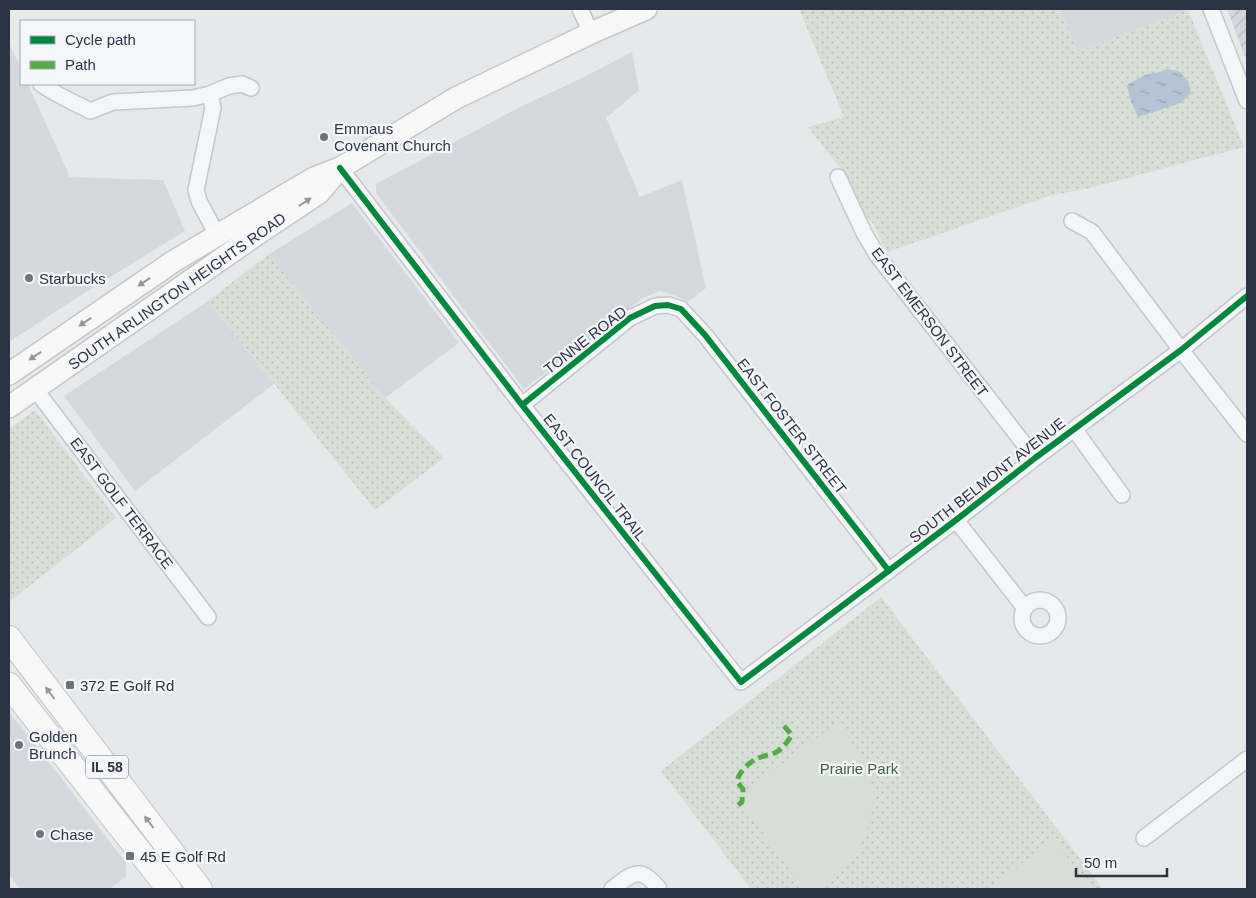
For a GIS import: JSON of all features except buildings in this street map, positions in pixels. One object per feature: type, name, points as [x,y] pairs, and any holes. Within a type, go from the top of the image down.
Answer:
[{"type":"main road","name":"SOUTH ARLINGTON HEIGHTS ROAD","points":[[9,374],[174,261],[314,178],[340,168],[456,98],[591,33],[646,9]]},
{"type":"main road","name":"SOUTH ARLINGTON HEIGHTS ROAD","points":[[9,407],[319,193],[340,168]]},
{"type":"main road","name":"IL 58","points":[[9,638],[200,889]]},
{"type":"main road","name":"IL 58","points":[[9,685],[170,889]]},
{"type":"street","points":[[580,9],[591,33]]},
{"type":"street","points":[[1211,9],[1247,101]]},
{"type":"street","points":[[43,85],[53,93],[90,111],[112,102],[193,98],[210,94],[229,86],[242,84],[250,88]]},
{"type":"street","points":[[210,94],[213,108],[196,190],[199,201],[217,235]]},
{"type":"street","name":"EAST COUNCIL TRAIL","points":[[340,168],[522,405],[741,682]]},
{"type":"street","name":"EAST EMERSON STREET","points":[[838,177],[864,233],[877,255],[1035,458]]},
{"type":"street","points":[[1072,221],[1092,232],[1247,434]]},
{"type":"street","name":"SOUTH BELMONT AVENUE","points":[[741,682],[1035,458],[1181,350],[1247,296]]},
{"type":"street","name":"TONNE ROAD","points":[[522,405],[630,318],[655,306],[668,305]]},
{"type":"street","name":"EAST FOSTER STREET","points":[[668,305],[681,309],[705,334],[889,571]]},
{"type":"street","name":"EAST GOLF TERRACE","points":[[35,389],[208,617]]},
{"type":"street","points":[[1074,429],[1122,495]]},
{"type":"street","points":[[956,520],[1024,607]]},
{"type":"street","points":[[1144,838],[1247,759]]},
{"type":"street","points":[[612,889],[626,878],[638,874],[651,879],[659,889]]},
{"type":"shaded area","points":[[1060,9],[1188,9],[1188,10],[1077,52]]},
{"type":"shaded area","points":[[1227,9],[1247,9],[1247,62]]},
{"type":"shaded area","points":[[9,43],[20,67],[20,85],[28,85],[70,177],[163,180],[185,231],[9,342]]},
{"type":"shaded area","points":[[632,52],[639,90],[606,118],[640,197],[682,180],[706,288],[688,302],[660,291],[643,298],[524,389],[376,193],[376,184],[514,110]]},
{"type":"shaded area","points":[[352,203],[459,343],[385,398],[269,254]]},
{"type":"shaded area","points":[[208,301],[274,384],[135,491],[64,396]]},
{"type":"shaded area","points":[[9,712],[126,863],[126,876],[110,889],[20,889],[9,874]]},
{"type":"green space","points":[[799,9],[1060,9],[1077,52],[1188,10],[1244,147],[1086,189],[1052,195],[887,252],[874,225],[864,213],[840,168],[808,127],[844,117]]},
{"type":"green space","points":[[269,254],[385,398],[444,458],[375,510],[208,301]]},
{"type":"green space","points":[[35,410],[116,518],[9,602],[9,429]]},
{"type":"green space","name":"Prairie Park","points":[[881,597],[1103,889],[751,889],[661,771]]},
{"type":"green space","points":[[837,723],[855,748],[871,782],[873,803],[871,815],[868,828],[857,852],[841,873],[823,888],[804,889],[744,807],[746,791]]},
{"type":"green space","points":[[1053,839],[1092,889],[990,889]]},
{"type":"water","points":[[1166,69],[1179,71],[1188,81],[1191,93],[1181,103],[1138,117],[1130,99],[1127,85],[1145,75]]},
{"type":"marked path","points":[[738,805],[742,802],[743,789],[738,783],[739,776],[753,761],[775,753],[783,747],[792,735],[784,726]]},
{"type":"cycle path","points":[[340,168],[522,405],[741,682],[1035,458],[1181,350],[1247,296]]},
{"type":"cycle path","points":[[522,405],[630,318],[655,306],[668,305],[681,309],[705,335],[889,571]]},
{"type":"place","name":"Emmaus Covenant Church","points":[[324,137]]},
{"type":"place","name":"Starbucks","points":[[29,278]]},
{"type":"place","name":"372 E Golf Rd","points":[[70,685]]},
{"type":"place","name":"Golden Brunch","points":[[19,745]]},
{"type":"place","name":"Chase","points":[[40,834]]},
{"type":"place","name":"45 E Golf Rd","points":[[130,856]]}]
